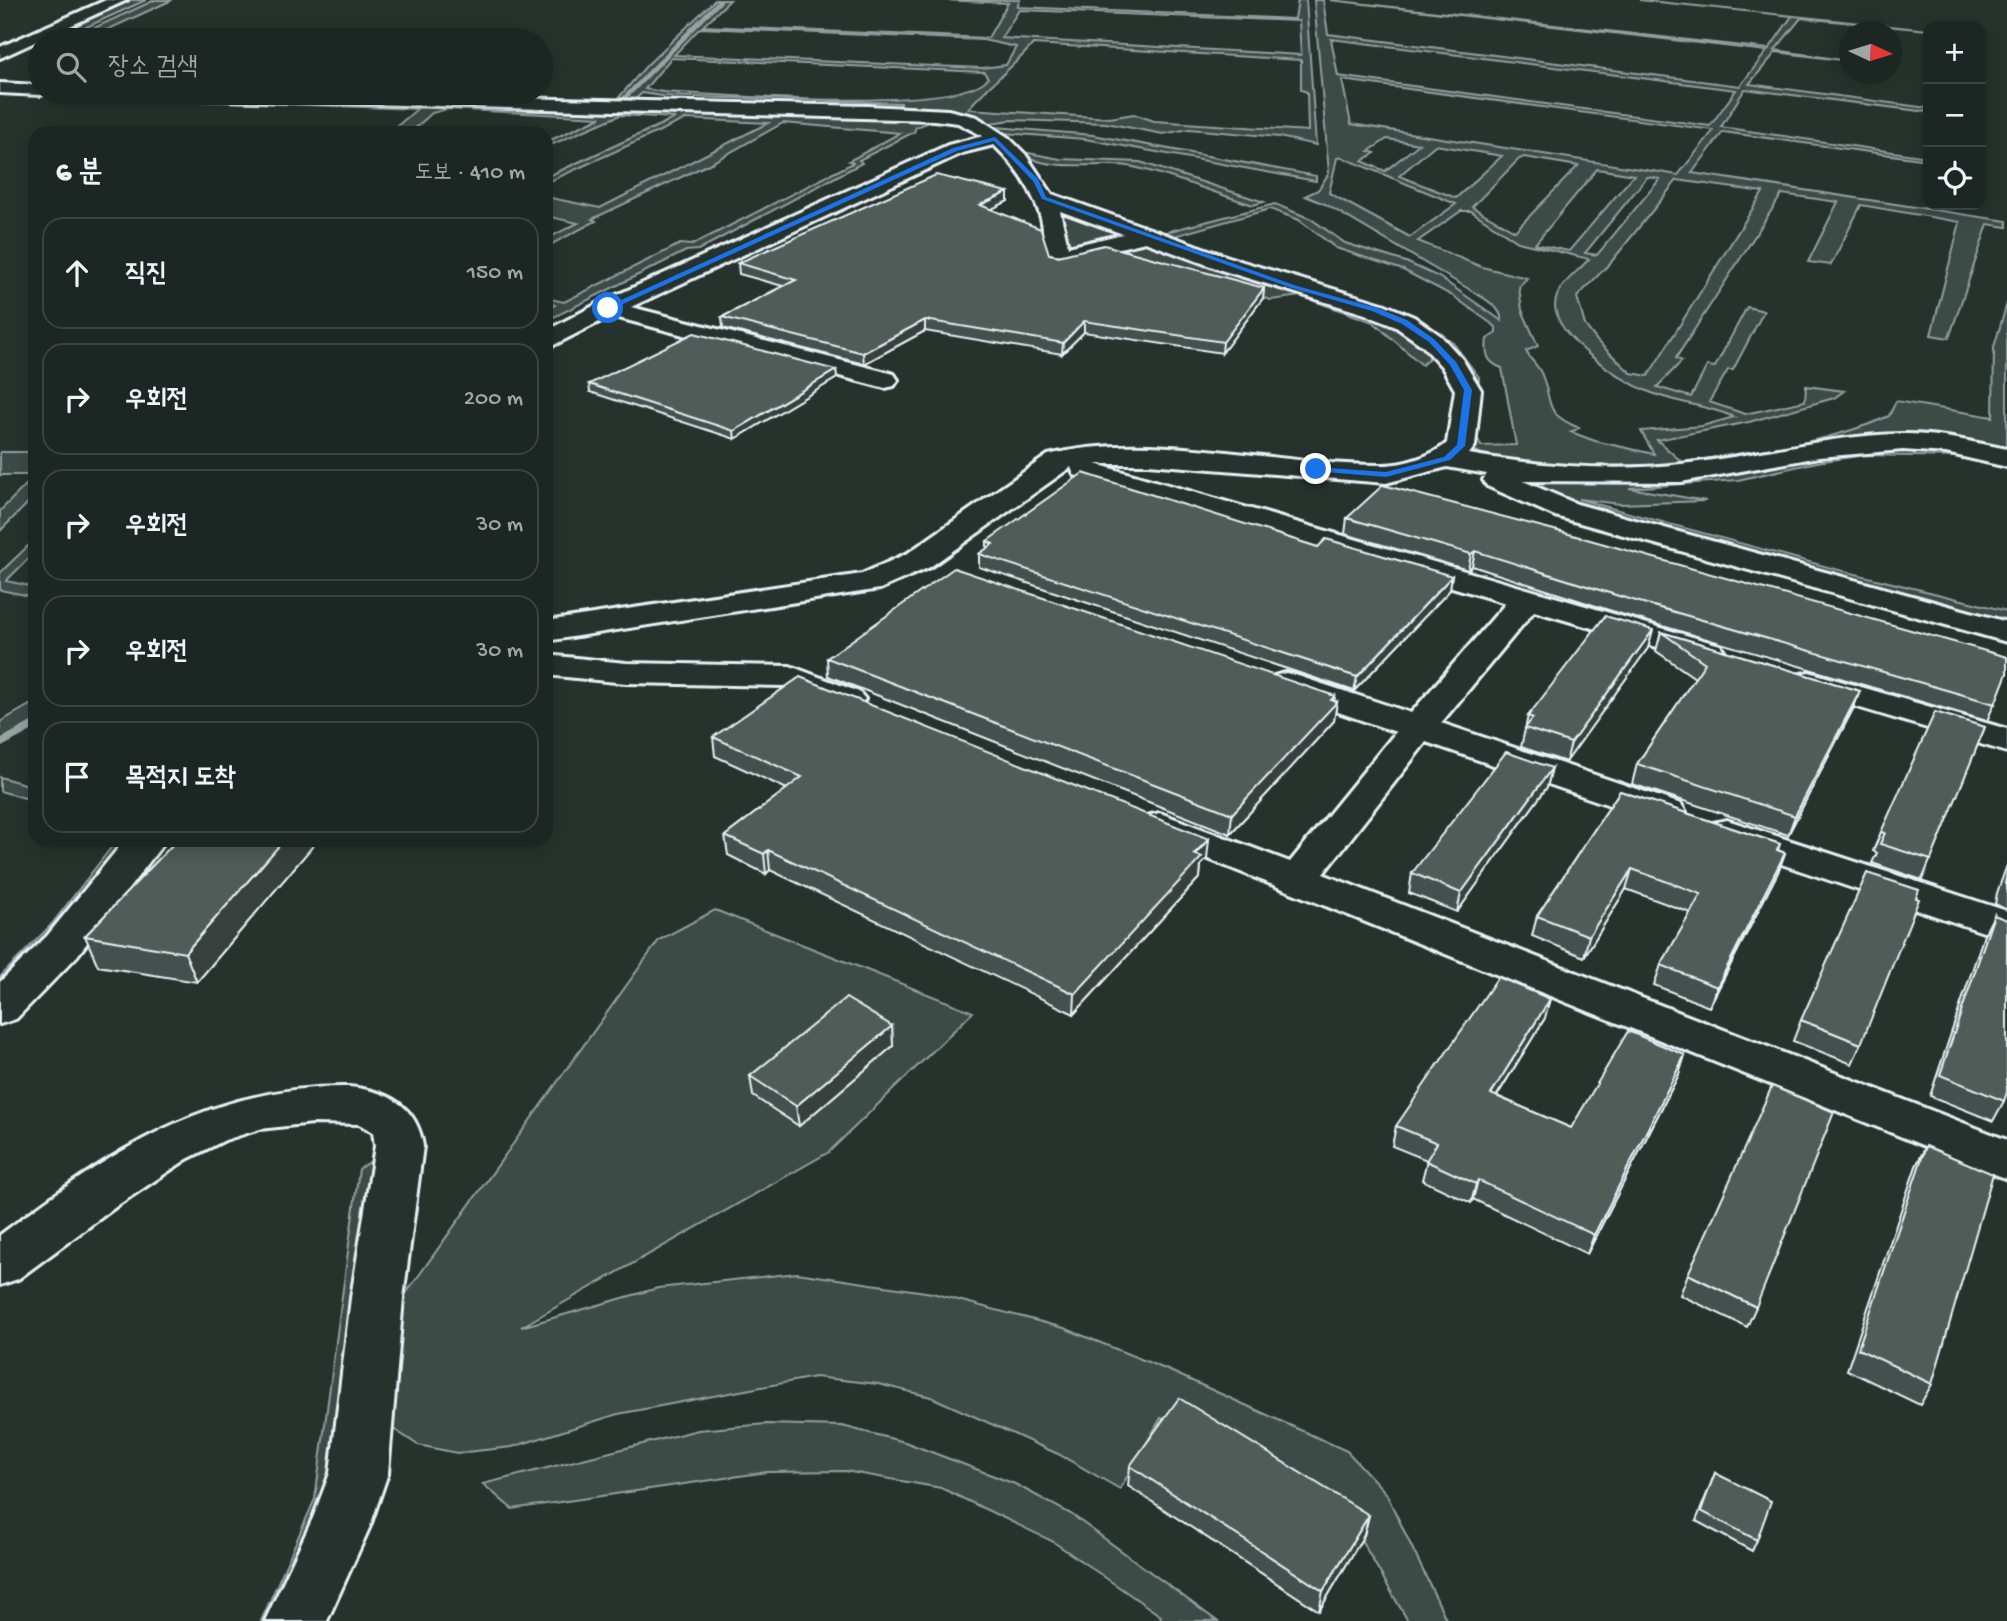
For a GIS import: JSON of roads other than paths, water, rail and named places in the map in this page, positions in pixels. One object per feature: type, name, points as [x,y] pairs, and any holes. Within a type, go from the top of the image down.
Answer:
[{"type":"street","points":[[56,28],[119,0]]},
{"type":"street","points":[[0,53],[28,41]]},
{"type":"street","points":[[0,88],[28,89]]},
{"type":"street","points":[[553,104],[899,113],[968,120],[995,139],[1036,180],[1055,222],[1057,256],[1150,234]]},
{"type":"street","points":[[553,337],[608,308],[955,149],[995,139]]},
{"type":"street","points":[[1044,198],[1282,283],[1374,309],[1405,322],[1432,341],[1453,364],[1468,390],[1461,446],[1447,458]]},
{"type":"street","points":[[608,308],[885,380]]},
{"type":"street","points":[[553,630],[869,582],[919,560],[1058,461],[1093,455],[1148,456],[1386,474],[1447,458],[1534,474],[1616,475],[1681,473],[1819,449],[1903,442],[1946,445],[2007,458]]},
{"type":"street","points":[[1447,458],[1566,510],[2007,632]]},
{"type":"street","points":[[1058,461],[1741,662]]},
{"type":"street","points":[[919,560],[959,573]]},
{"type":"street","points":[[1297,880],[1418,728],[1528,598]]},
{"type":"street","points":[[553,666],[626,673],[790,676],[878,712]]},
{"type":"street","points":[[1781,673],[2007,741]]},
{"type":"street","points":[[1260,675],[2007,926]]},
{"type":"street","points":[[1132,814],[2007,1160]]},
{"type":"street","points":[[0,1009],[62,946],[140,847]]},
{"type":"street","points":[[0,1264],[97,1193],[173,1145],[208,1127],[242,1116],[317,1104],[362,1106],[391,1121],[399,1130],[377,1298],[359,1473],[340,1525],[296,1621]]},
{"type":"waterway","points":[[620,103],[721,0]]},
{"type":"waterway","points":[[0,744],[28,728]]}]
